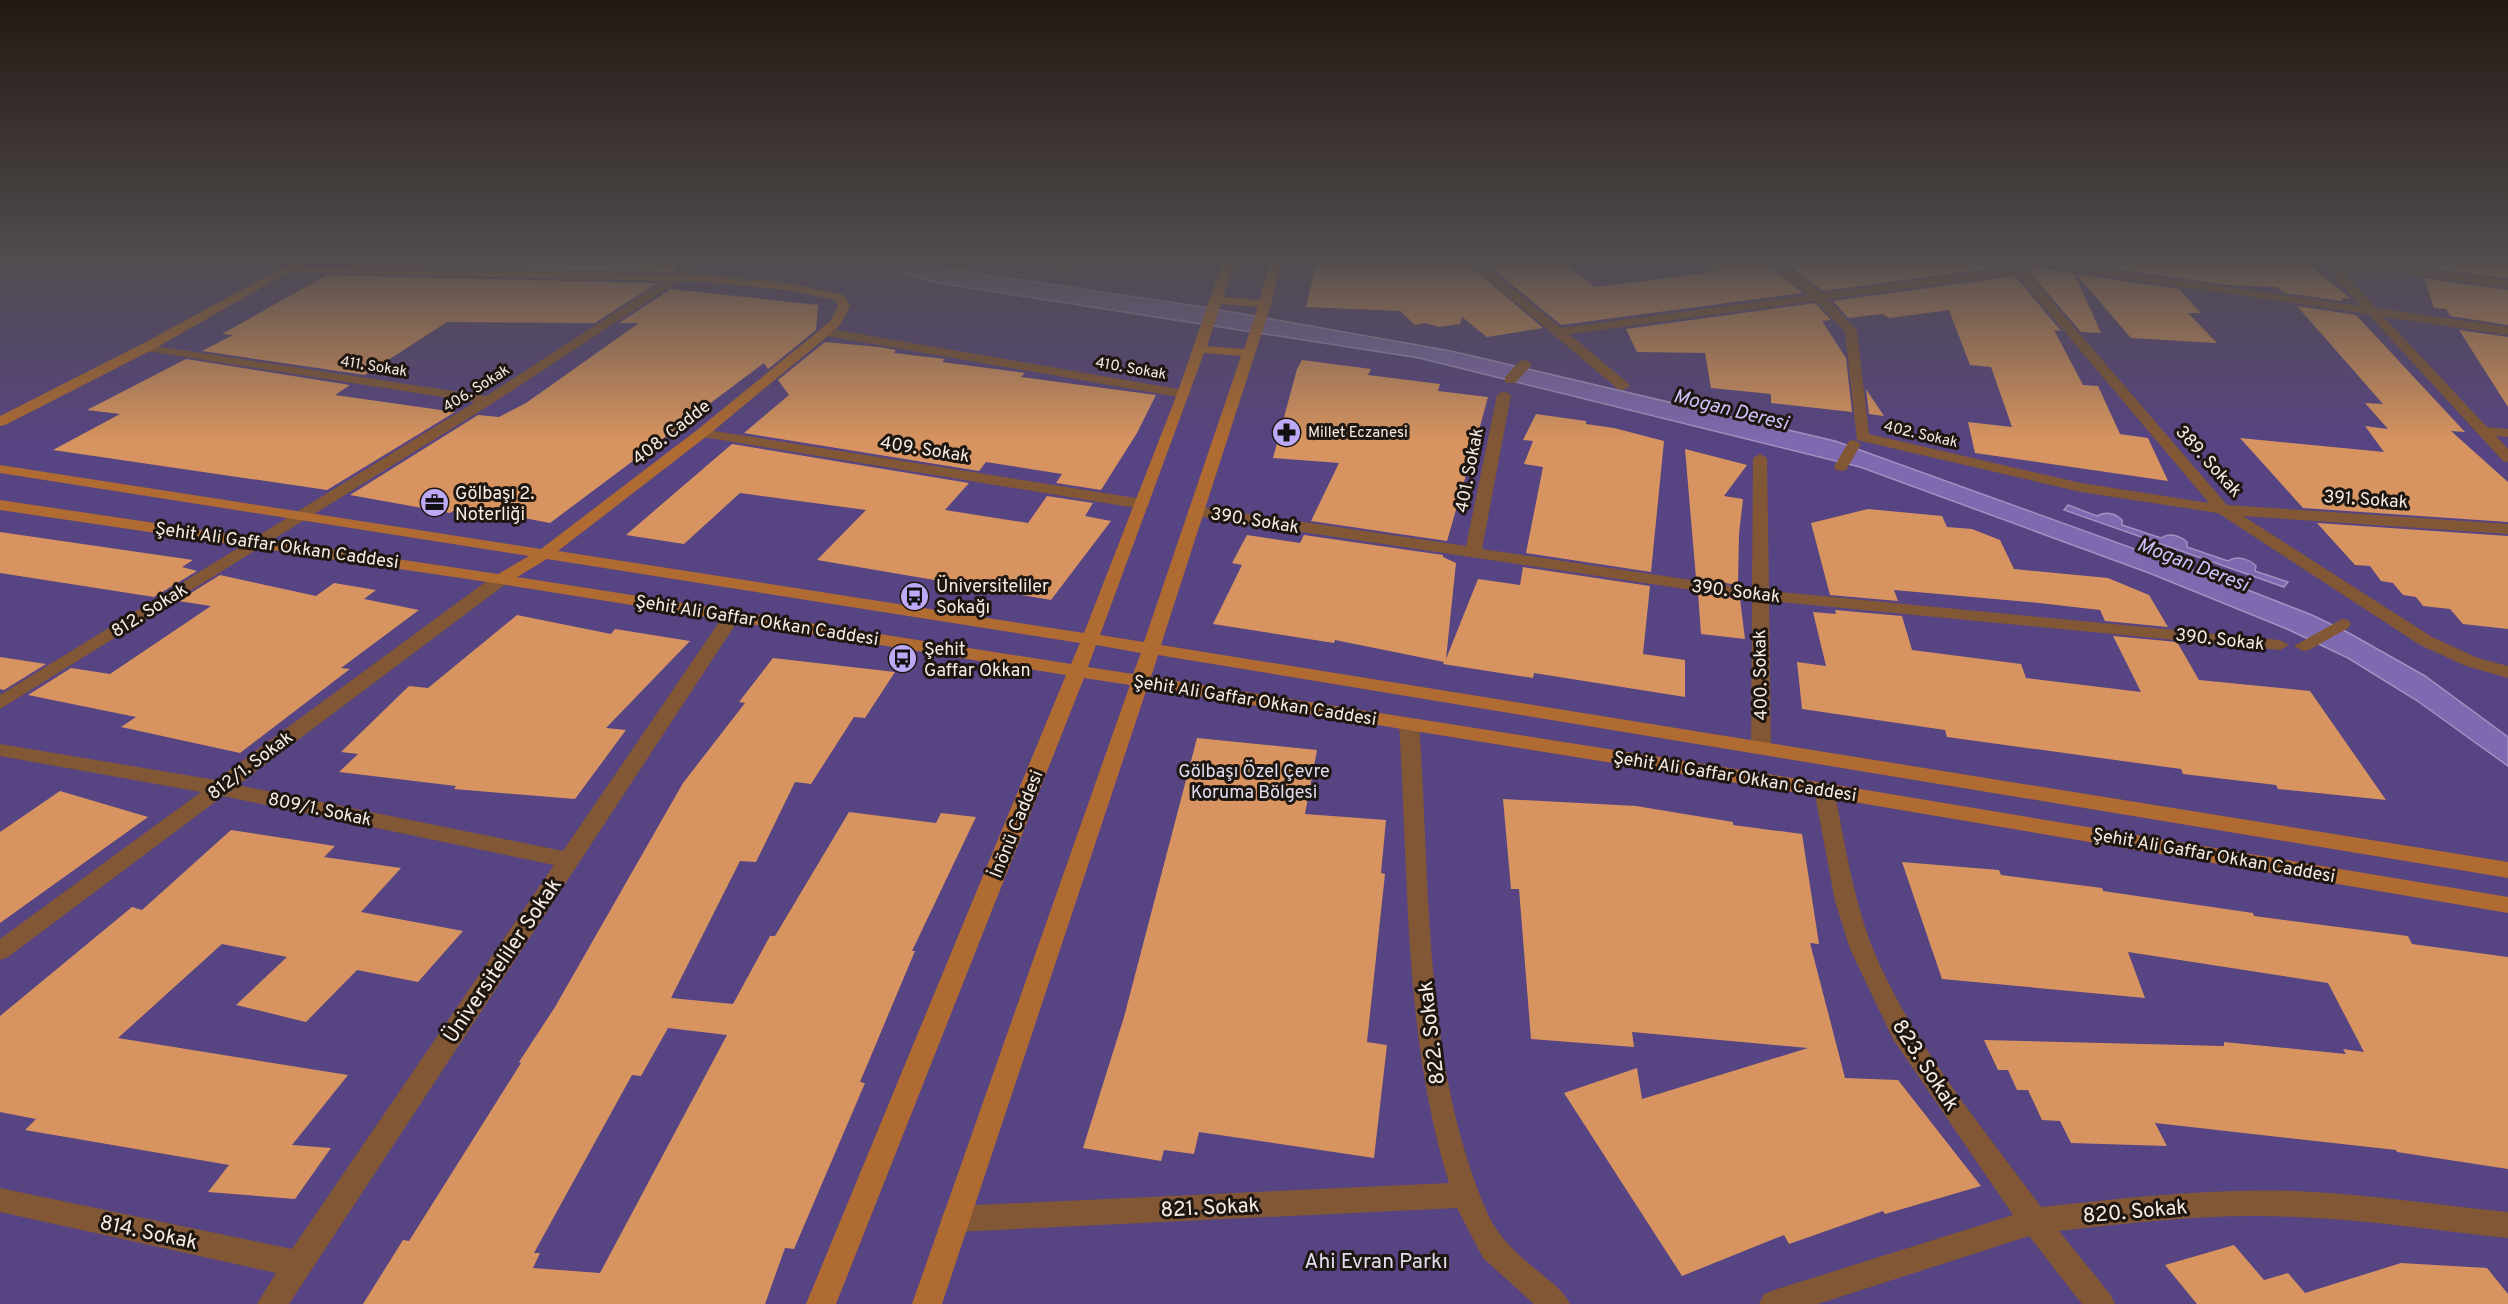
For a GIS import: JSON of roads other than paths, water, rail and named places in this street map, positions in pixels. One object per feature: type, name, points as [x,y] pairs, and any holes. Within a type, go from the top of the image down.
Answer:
[{"type":"street","points":[[0,422],[198,319]]},
{"type":"street","name":"406. Sokak","points":[[299,518],[613,319]]},
{"type":"street","name":"408. Cadde","points":[[501,579],[543,555],[702,433],[825,332],[838,319]]},
{"type":"street","name":"İnönü Caddesi","points":[[821,1304],[1077,672],[1184,394],[1210,319]]},
{"type":"street","points":[[927,1304],[1140,682],[1260,319]]},
{"type":"street","points":[[1542,319],[1623,386]]},
{"type":"street","points":[[1558,332],[1653,319]]},
{"type":"street","name":"402. Sokak","points":[[1840,319],[1851,331],[1862,437],[1975,463]]},
{"type":"street","name":"389. Sokak","points":[[2070,319],[2222,509],[2426,641],[2472,662],[2508,672]]},
{"type":"street","points":[[2380,319],[2508,458]]},
{"type":"street","points":[[2426,319],[2508,331]]},
{"type":"street","name":"410. Sokak","points":[[825,332],[1184,394]]},
{"type":"street","points":[[1200,344],[1250,350]]},
{"type":"street","name":"411. Sokak","points":[[147,347],[488,400]]},
{"type":"street","points":[[1510,380],[1525,364]]},
{"type":"street","name":"401. Sokak","points":[[1473,552],[1504,395]]},
{"type":"street","points":[[2483,431],[2508,433]]},
{"type":"street","name":"409. Sokak","points":[[702,433],[1142,504]]},
{"type":"street","points":[[1841,467],[1854,444]]},
{"type":"street","name":"400. Sokak","points":[[1760,458],[1761,748]]},
{"type":"street","name":"391. Sokak","points":[[1975,463],[2098,490],[2222,509],[2508,529]]},
{"type":"street","name":"Şehit Ali Gaffar Okkan Caddesi","points":[[0,469],[299,518],[1090,639],[2508,870]]},
{"type":"street","name":"Şehit Ali Gaffar Okkan Caddesi","points":[[0,505],[501,579],[1824,790],[2508,905]]},
{"type":"street","name":"390. Sokak","points":[[1195,511],[1759,595],[2280,645]]},
{"type":"street","name":"812. Sokak","points":[[0,703],[299,518]]},
{"type":"street","name":"812/1. Sokak","points":[[0,951],[501,579]]},
{"type":"street","name":"Üniversiteliler Sokak","points":[[272,1304],[732,616]]},
{"type":"street","points":[[2303,646],[2342,624]]},
{"type":"street","name":"822. Sokak","points":[[1409,724],[1423,964],[1431,1049],[1442,1114],[1466,1195],[1489,1244],[1555,1304]]},
{"type":"street","name":"809/1. Sokak","points":[[0,750],[220,788],[568,860]]},
{"type":"street","name":"823. Sokak","points":[[1824,790],[1846,901],[1862,949],[1905,1039],[2034,1221],[2100,1304]]},
{"type":"street","name":"821. Sokak","points":[[955,1219],[1466,1195]]},
{"type":"street","name":"814. Sokak","points":[[0,1200],[298,1264]]},
{"type":"street","name":"820. Sokak","points":[[1774,1304],[2034,1221],[2122,1211],[2229,1204],[2296,1204],[2508,1225]]},
{"type":"place","name":"Millet Eczanesi","points":[[1287,432]]},
{"type":"place","name":"Gölbaşı 2. Noterliği","points":[[434,503]]},
{"type":"place","name":"Üniversiteliler Sokağı","points":[[915,596]]},
{"type":"place","name":"Şehit Gaffar Okkan","points":[[903,659]]},
{"type":"water label","name":"Mogan Deresi","points":[[1731,409]]},
{"type":"water label","name":"Mogan Deresi","points":[[2193,564]]},
{"type":"park label","name":"Gölbaşı Özel Çevre Koruma Bölgesi","points":[[1254,781]]},
{"type":"park label","name":"Ahi Evran Parkı","points":[[1376,1261]]}]
